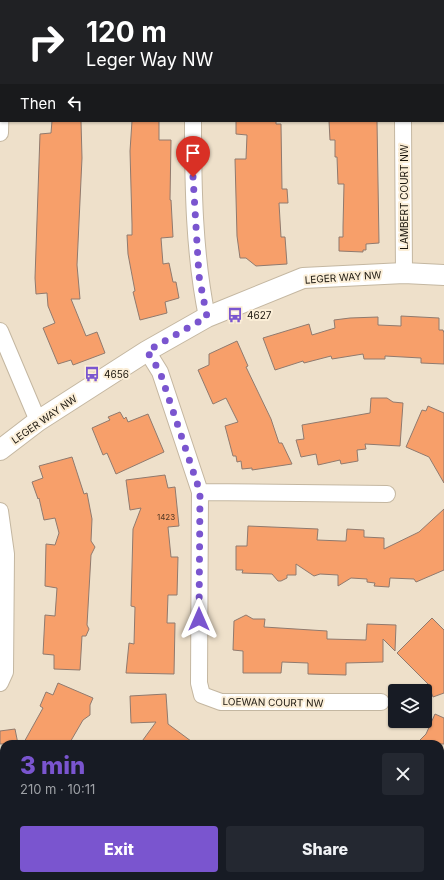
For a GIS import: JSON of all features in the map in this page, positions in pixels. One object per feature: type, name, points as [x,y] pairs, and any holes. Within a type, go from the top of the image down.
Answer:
[{"type":"street","points":[[0,122],[0,133]]},
{"type":"street","points":[[193,122],[193,177],[199,276],[207,317]]},
{"type":"street","name":"LAMBERT COURT NW","points":[[403,122],[404,273]]},
{"type":"street","name":"LEGER WAY NW","points":[[0,450],[38,421],[147,351],[207,317],[303,278],[404,273],[444,275]]},
{"type":"street","points":[[0,330],[38,421]]},
{"type":"street","name":"LOEWAN COURT NW","points":[[147,351],[160,372],[200,492],[198,683],[202,695],[221,702],[381,702]]},
{"type":"street","points":[[200,492],[387,494]]},
{"type":"street","points":[[0,511],[6,554],[5,672],[0,683]]},
{"type":"building","points":[[52,122],[81,122],[82,158],[77,265],[80,299],[71,299],[86,336],[97,332],[105,353],[73,365],[71,360],[58,364],[43,328],[55,323],[48,306],[47,293],[36,294],[35,278],[40,134],[51,133]]},
{"type":"building","points":[[132,122],[159,122],[159,140],[171,140],[170,200],[173,237],[161,238],[163,264],[169,263],[173,282],[176,282],[179,298],[165,302],[167,313],[140,320],[133,292],[135,291],[128,254],[127,235],[132,235],[130,151]]},
{"type":"building","points":[[236,122],[276,122],[276,124],[281,124],[282,189],[287,189],[288,203],[279,203],[281,237],[285,237],[287,264],[256,266],[246,258],[240,258],[237,236],[235,159],[246,159],[247,135],[236,134]]},
{"type":"building","points":[[329,122],[377,122],[379,243],[366,244],[366,250],[363,250],[363,252],[339,251],[339,237],[343,237],[344,184],[338,184],[335,140],[330,140]]},
{"type":"building","points":[[401,316],[439,318],[439,330],[443,330],[444,333],[444,364],[421,363],[421,358],[385,356],[385,359],[364,359],[363,354],[332,359],[331,356],[304,363],[303,361],[275,370],[263,338],[309,324],[312,335],[335,328],[334,320],[350,318],[378,317],[378,325],[401,326]]},
{"type":"building","points":[[237,341],[248,366],[246,367],[271,419],[279,443],[282,443],[292,464],[252,470],[252,468],[242,469],[241,461],[237,462],[236,456],[233,456],[225,426],[238,422],[226,398],[213,404],[198,370],[209,365],[209,354]]},
{"type":"building","points":[[371,398],[387,398],[393,402],[403,403],[400,446],[365,444],[366,449],[357,450],[358,461],[341,464],[340,460],[318,465],[316,454],[301,457],[296,440],[304,439],[302,425],[370,413]]},
{"type":"building","points":[[428,406],[444,413],[444,483],[429,457],[406,447],[422,410],[426,411]]},
{"type":"building","points":[[120,412],[124,419],[126,417],[128,422],[148,414],[164,452],[116,474],[107,453],[103,455],[92,428],[110,420],[108,417]]},
{"type":"building","points":[[72,457],[84,494],[87,493],[92,519],[91,541],[95,547],[91,555],[87,625],[89,629],[86,636],[82,636],[80,670],[54,669],[54,655],[43,654],[45,615],[55,616],[57,588],[45,586],[46,544],[55,545],[59,533],[55,518],[44,520],[39,498],[38,499],[32,482],[43,478],[39,466]]},
{"type":"building","points":[[165,475],[168,488],[175,487],[179,526],[168,527],[171,557],[178,557],[177,595],[168,595],[167,623],[175,623],[174,674],[126,673],[129,643],[134,644],[135,607],[131,606],[133,529],[141,508],[130,510],[126,480]]},
{"type":"building","points":[[444,509],[444,570],[416,582],[414,579],[390,578],[389,587],[374,586],[375,583],[367,582],[367,579],[351,578],[338,586],[338,575],[320,574],[314,576],[296,564],[296,575],[287,575],[287,578],[281,581],[278,581],[272,574],[242,573],[243,570],[236,570],[236,546],[247,546],[248,526],[318,529],[317,540],[342,541],[346,541],[347,529],[364,530],[364,537],[384,538],[384,549],[419,532]]},
{"type":"building","points":[[246,615],[253,619],[265,619],[264,627],[327,631],[327,639],[366,640],[367,624],[396,625],[395,651],[383,639],[383,662],[346,663],[346,675],[308,674],[308,663],[282,662],[281,673],[243,673],[243,651],[233,650],[234,621]]},
{"type":"building","points":[[432,618],[444,630],[444,693],[433,697],[432,684],[428,684],[397,653]]},
{"type":"building","points":[[58,683],[93,698],[90,705],[90,715],[83,720],[71,740],[25,740],[43,708],[40,706],[46,692],[53,695]]},
{"type":"building","points":[[166,694],[168,724],[190,740],[143,740],[156,722],[131,723],[130,696]]},
{"type":"building","points":[[435,714],[444,718],[444,740],[420,740],[426,734],[429,728],[432,728],[432,721]]},
{"type":"building","points":[[15,729],[17,740],[0,740],[0,731]]},
{"type":"place","name":"4627","points":[[235,315]]},
{"type":"place","name":"4656","points":[[92,374]]},
{"type":"route","points":[[193,177],[199,276],[207,317],[147,351],[160,372],[200,492],[199,619]]}]
